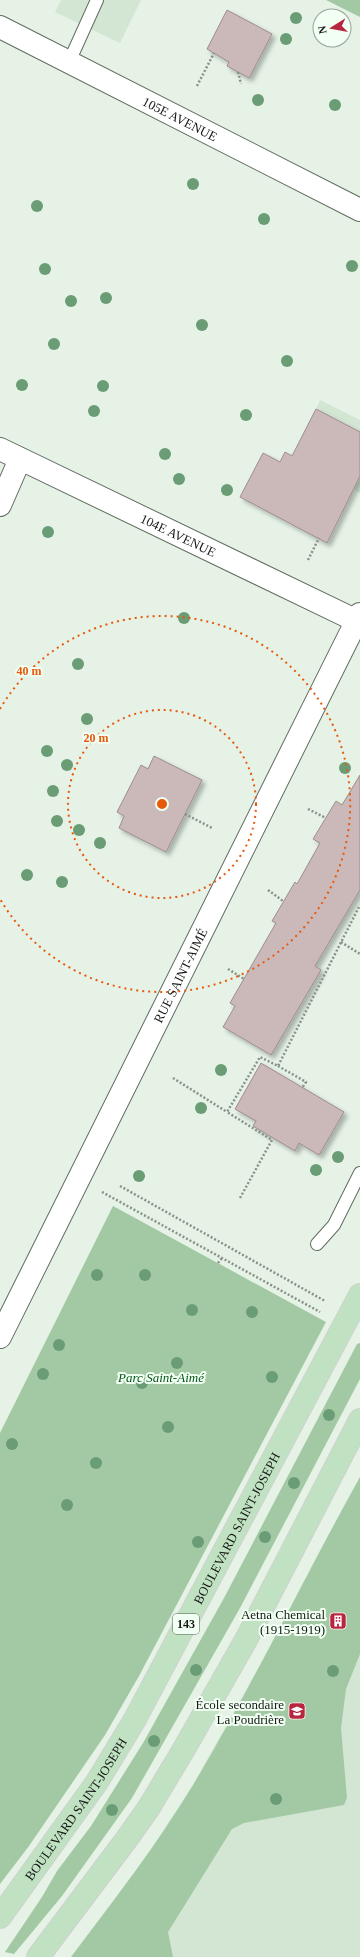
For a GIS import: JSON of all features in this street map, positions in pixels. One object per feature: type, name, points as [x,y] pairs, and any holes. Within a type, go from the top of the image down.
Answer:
[{"type":"main road","name":"BOULEVARD SAINT-JOSEPH","points":[[0,1917],[97,1782],[134,1721],[360,1295]]},
{"type":"main road","points":[[38,1957],[148,1810],[247,1638],[360,1420]]},
{"type":"street","name":"105E AVENUE","points":[[0,27],[360,210]]},
{"type":"street","name":"104E AVENUE","points":[[0,449],[358,617]]},
{"type":"street","points":[[0,505],[20,459]]},
{"type":"street","name":"RUE SAINT-AIMÉ","points":[[0,1337],[358,617]]},
{"type":"lane","points":[[68,62],[97,0]]},
{"type":"lane","points":[[317,1244],[334,1225],[360,1173]]},
{"type":"path","points":[[197,86],[214,53]]},
{"type":"path","points":[[238,72],[241,84]]},
{"type":"path","points":[[308,560],[319,538]]},
{"type":"path","points":[[308,808],[326,818]]},
{"type":"path","points":[[185,814],[212,828]]},
{"type":"path","points":[[268,890],[283,901]]},
{"type":"path","points":[[278,1066],[360,904]]},
{"type":"path","points":[[341,942],[360,954]]},
{"type":"path","points":[[228,969],[244,979]]},
{"type":"path","points":[[227,1112],[260,1057],[306,1082],[302,1088]]},
{"type":"path","points":[[173,1078],[272,1139],[240,1198]]},
{"type":"path","points":[[120,1186],[330,1304]]},
{"type":"path","points":[[113,1199],[320,1312],[326,1311]]},
{"type":"path","points":[[218,1263],[222,1258]]},
{"type":"shaded area","points":[[61,0],[141,0],[120,43],[55,12]]},
{"type":"shaded area","points":[[320,400],[360,420],[360,493],[308,465],[316,409]]},
{"type":"shaded area","name":"École secondaire La Poudrière","points":[[360,1477],[360,1957],[92,1957],[166,1826],[193,1785],[276,1636]]},
{"type":"green space","points":[[326,0],[360,0],[360,17],[352,13],[352,8],[342,8]]},
{"type":"green space","name":"Parc Saint-Aimé","points":[[113,1206],[326,1322],[139,1676],[105,1735],[29,1846],[0,1884],[0,1433]]},
{"type":"green space","points":[[360,1343],[360,1379],[240,1608],[132,1798],[62,1896],[14,1954],[5,1952],[42,1897],[57,1871],[91,1826],[143,1743],[224,1598],[357,1344]]},
{"type":"green space","points":[[360,1477],[360,1654],[346,1689],[341,1728],[347,1798],[344,1805],[244,1823],[232,1829],[168,1932],[173,1957],[71,1957],[150,1851],[193,1785],[236,1709]]},
{"type":"building","points":[[227,10],[272,34],[249,78],[227,66],[229,62],[207,49]]},
{"type":"building","points":[[316,409],[360,432],[360,476],[327,543],[240,497],[263,453],[280,462],[285,452],[292,456]]},
{"type":"building","points":[[154,756],[202,780],[166,852],[119,828],[124,816],[117,812],[141,765],[148,769]]},
{"type":"building","points":[[360,775],[360,890],[315,966],[321,970],[271,1055],[223,1027],[235,1006],[230,1003],[276,923],[272,921],[295,882],[297,884],[320,843],[313,839],[336,801],[342,805]]},
{"type":"building","points":[[261,1063],[344,1112],[319,1155],[299,1143],[295,1151],[253,1126],[256,1121],[235,1109]]},
{"type":"place","name":"Aetna Chemical (1915-1919)","points":[[338,1621]]},
{"type":"place","name":"École secondaire La Poudrière","points":[[297,1711]]}]
